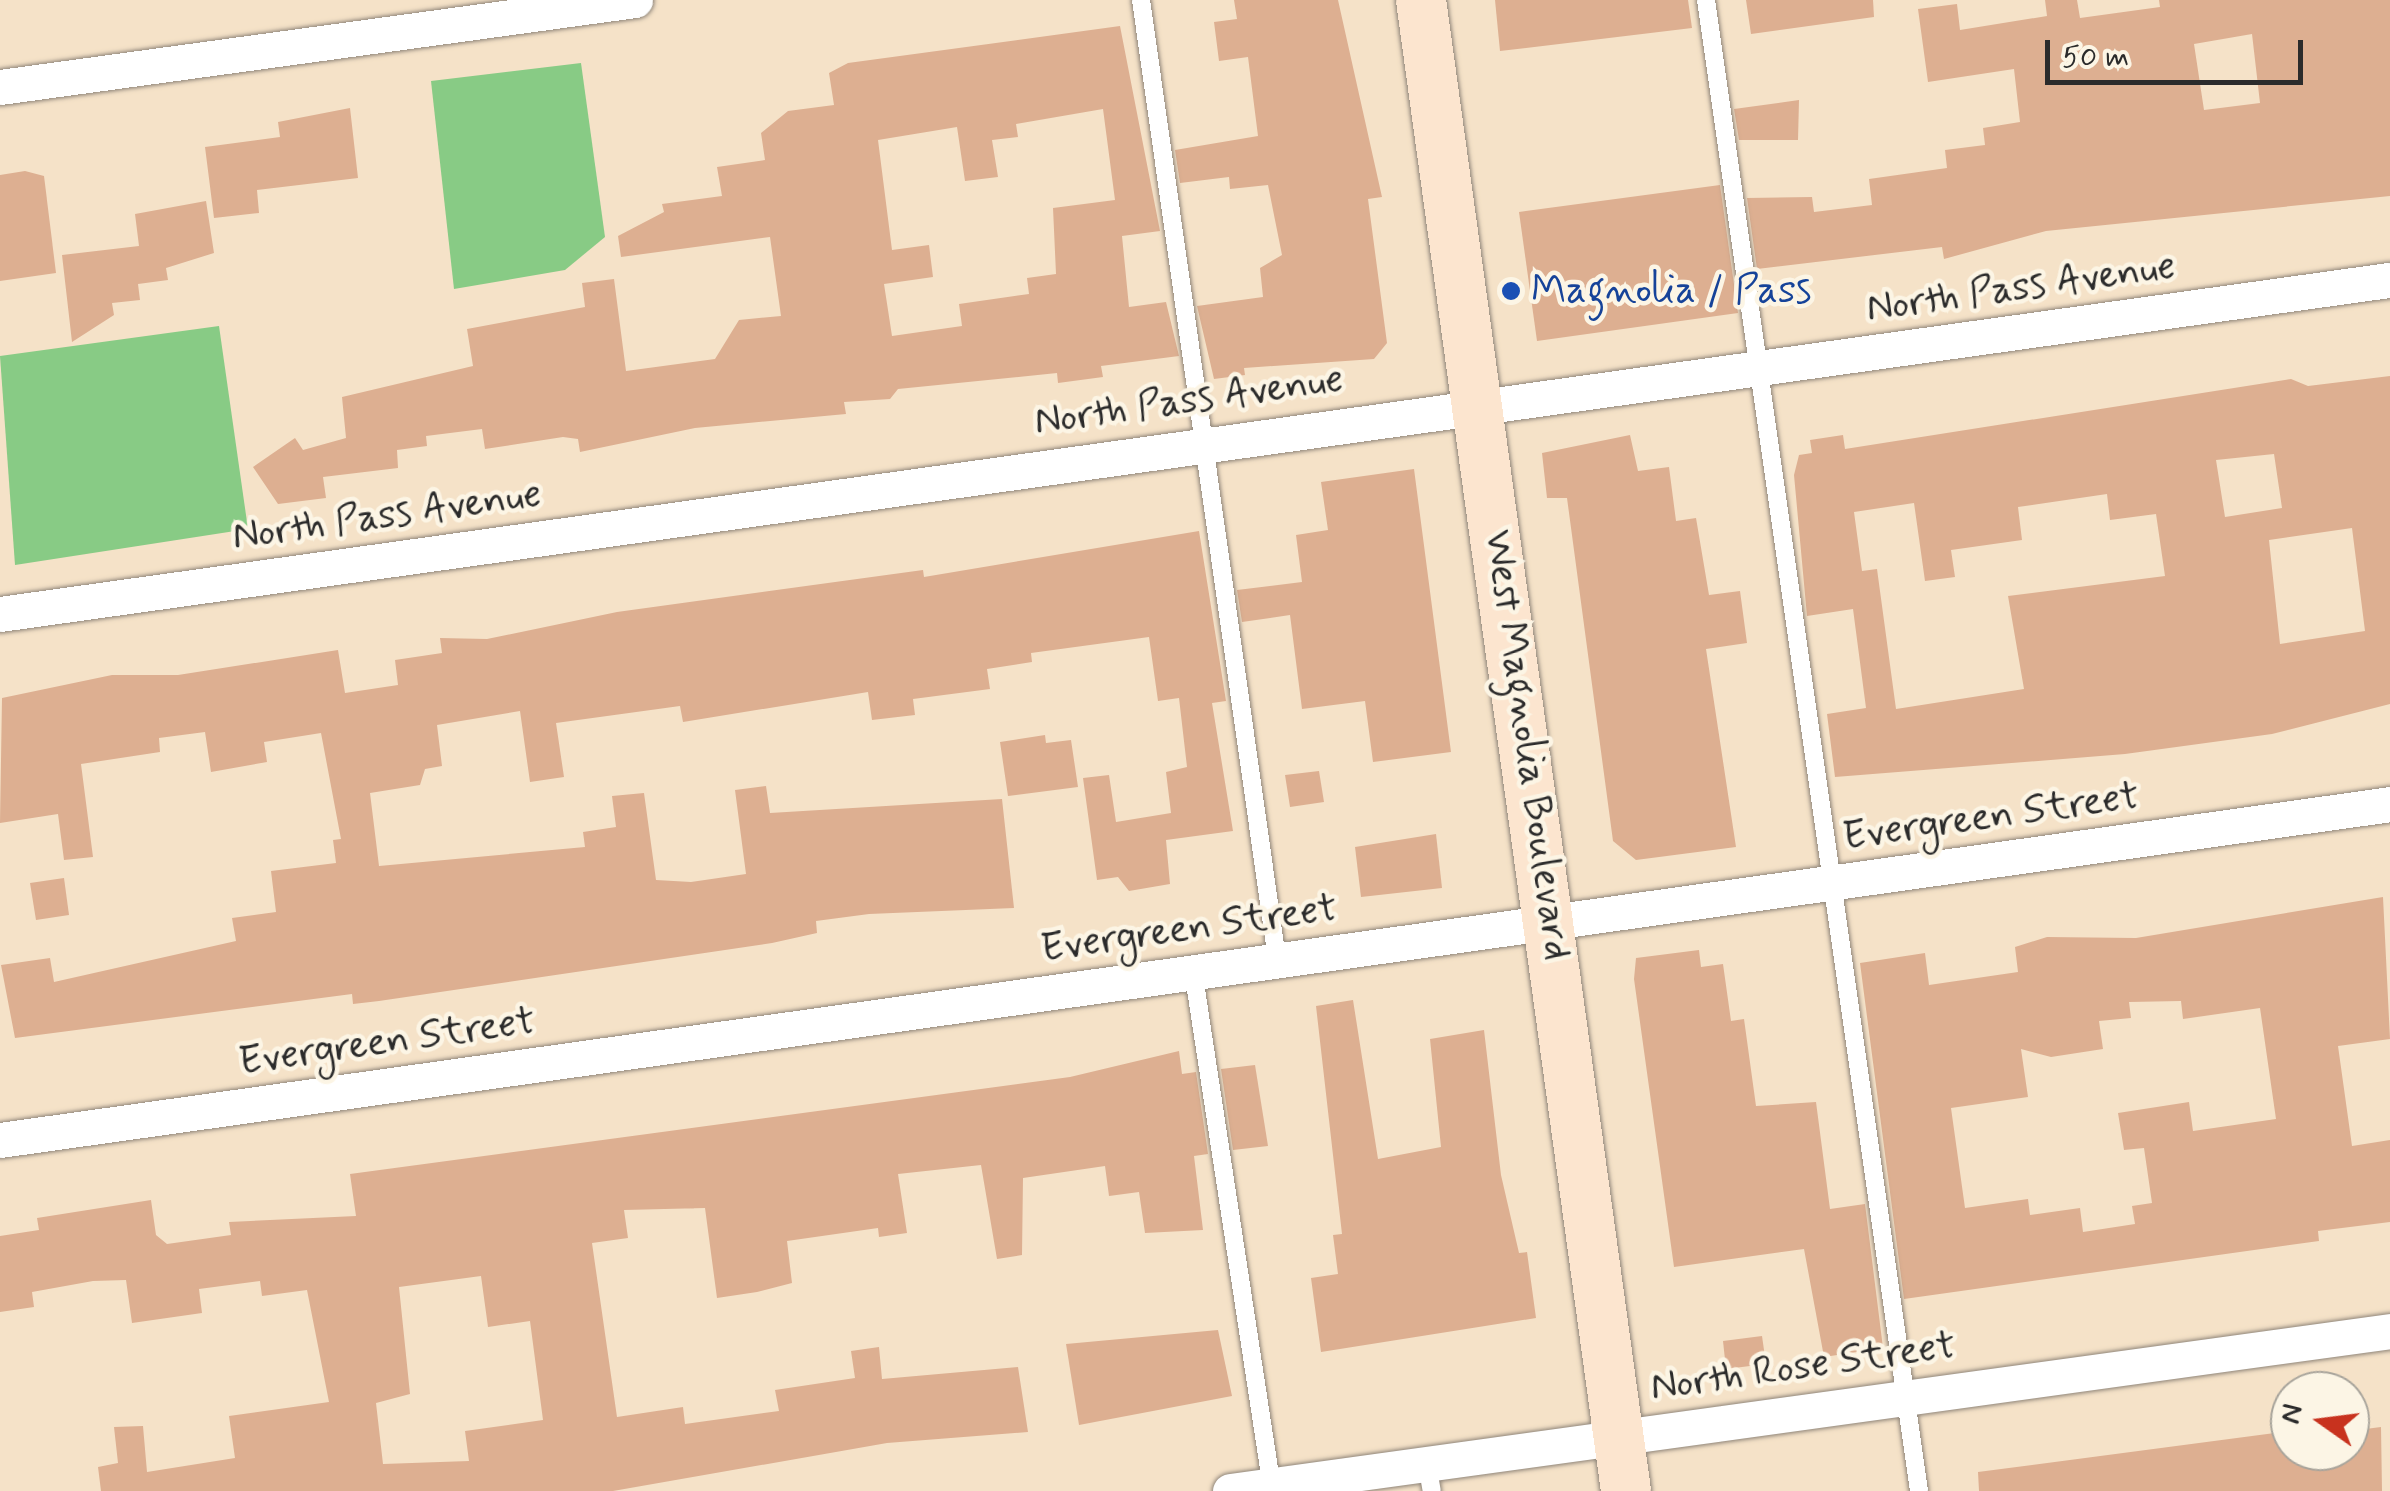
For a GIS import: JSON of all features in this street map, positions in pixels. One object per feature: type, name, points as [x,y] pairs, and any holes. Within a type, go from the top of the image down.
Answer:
[{"type":"main road","name":"West Magnolia Boulevard","points":[[1422,0],[1552,923],[1626,1491]]},
{"type":"street","points":[[0,87],[635,0]]},
{"type":"street","name":"North Pass Avenue","points":[[0,614],[1479,404],[2390,280]]},
{"type":"street","name":"Evergreen Street","points":[[0,1140],[2390,804]]},
{"type":"street","name":"North Rose Street","points":[[1230,1491],[1430,1477],[1618,1437],[1906,1393],[2390,1331]]},
{"type":"lane","points":[[1142,0],[1277,960]]},
{"type":"lane","points":[[1706,0],[1838,881],[1919,1491]]},
{"type":"lane","points":[[1194,970],[1272,1488]]},
{"type":"green space","points":[[581,63],[605,237],[565,270],[454,289],[431,81]]},
{"type":"green space","points":[[219,326],[248,529],[15,565],[0,356]]},
{"type":"building","points":[[1234,0],[1338,0],[1382,197],[1368,199],[1387,343],[1374,359],[1244,368],[1245,375],[1214,379],[1197,306],[1263,297],[1260,268],[1282,255],[1268,185],[1230,189],[1229,177],[1180,183],[1175,150],[1258,136],[1248,57],[1219,61],[1214,22],[1237,19]]},
{"type":"building","points":[[1495,0],[1688,0],[1692,28],[1500,51]]},
{"type":"building","points":[[1746,0],[1873,0],[1874,17],[1751,34]]},
{"type":"building","points":[[2045,0],[2077,0],[2080,18],[2160,7],[2159,0],[2390,0],[2390,196],[2046,231],[1944,259],[1942,247],[1757,269],[1747,198],[1812,197],[1814,212],[1872,205],[1869,179],[1947,168],[1945,150],[1985,145],[1983,128],[2020,122],[2014,69],[1928,82],[1918,9],[1957,4],[1960,30],[2047,16]],"holes":[[[2252,34],[2260,103],[2204,110],[2194,44]]]},
{"type":"building","points":[[1120,26],[1160,231],[1122,236],[1129,307],[1166,302],[1179,356],[1101,366],[1103,377],[1058,383],[1057,373],[898,389],[890,399],[844,402],[846,414],[695,428],[580,452],[578,439],[563,437],[485,449],[482,429],[426,436],[427,446],[397,450],[398,468],[323,477],[326,498],[278,504],[253,467],[295,438],[303,450],[346,438],[342,397],[473,366],[467,329],[585,307],[582,283],[614,279],[626,371],[715,359],[739,320],[781,316],[770,237],[621,257],[618,236],[664,212],[662,204],[722,196],[717,167],[765,160],[761,133],[788,111],[834,105],[829,73],[848,63]],"holes":[[[1103,109],[1115,200],[1053,208],[1056,274],[1027,278],[1029,294],[959,304],[962,326],[892,336],[884,284],[933,277],[929,245],[892,250],[878,140],[957,127],[965,181],[998,177],[992,140],[1018,137],[1016,124]]]},
{"type":"building","points":[[1799,100],[1798,140],[1739,140],[1734,109]]},
{"type":"building","points":[[350,108],[358,178],[257,190],[259,213],[214,218],[205,147],[280,137],[278,122]]},
{"type":"building","points":[[25,171],[44,176],[56,273],[0,281],[0,175]]},
{"type":"building","points":[[1720,185],[1738,313],[1537,341],[1519,212]]},
{"type":"building","points":[[206,201],[214,253],[166,268],[168,280],[138,284],[140,300],[112,303],[114,315],[72,342],[62,255],[139,246],[135,214]]},
{"type":"building","points":[[2390,376],[2390,704],[2272,734],[2125,754],[1835,777],[1827,714],[1866,708],[1853,609],[1807,616],[1794,475],[1799,455],[1812,453],[1810,440],[1843,435],[1845,449],[2291,379],[2308,386]],"holes":[[[2274,454],[2282,508],[2225,517],[2216,460]],[[2107,494],[2110,520],[2156,514],[2165,576],[2008,596],[2024,689],[1896,709],[1877,569],[1862,571],[1854,512],[1914,503],[1925,581],[1955,577],[1951,550],[2022,540],[2018,507]],[[2352,528],[2365,631],[2280,644],[2269,540]]]},
{"type":"building","points":[[1630,435],[1638,471],[1669,467],[1676,521],[1696,518],[1709,595],[1740,591],[1747,643],[1706,649],[1736,847],[1636,860],[1613,841],[1567,498],[1547,498],[1542,453]]},
{"type":"building","points":[[1414,469],[1451,752],[1373,762],[1365,701],[1302,709],[1290,615],[1242,622],[1237,590],[1302,582],[1296,535],[1328,530],[1321,482]]},
{"type":"building","points":[[1199,531],[1226,701],[1212,703],[1233,831],[1166,840],[1170,884],[1129,891],[1118,877],[1097,880],[1083,778],[1109,775],[1116,822],[1171,813],[1166,772],[1187,767],[1179,698],[1158,701],[1149,637],[1031,653],[1032,662],[987,669],[990,689],[913,699],[915,715],[872,720],[868,692],[683,722],[680,706],[556,723],[564,777],[530,782],[520,711],[437,725],[442,766],[425,769],[420,785],[370,793],[379,866],[585,847],[583,832],[616,827],[612,796],[644,793],[656,880],[691,882],[746,874],[735,790],[766,786],[770,813],[1002,799],[1014,908],[869,914],[816,921],[817,933],[772,943],[379,1001],[353,1004],[352,994],[15,1038],[1,965],[50,958],[54,982],[236,941],[232,918],[276,912],[271,871],[336,863],[333,840],[341,839],[321,733],[264,742],[267,762],[211,772],[205,732],[159,738],[160,752],[81,764],[93,857],[64,860],[58,814],[0,823],[2,698],[112,675],[178,675],[338,650],[345,693],[398,685],[395,660],[442,653],[440,638],[487,639],[617,612],[923,570],[924,577]]},
{"type":"building","points":[[1045,735],[1046,743],[1071,740],[1078,787],[1008,796],[1000,742]]},
{"type":"building","points":[[1319,771],[1324,802],[1290,807],[1285,775]]},
{"type":"building","points":[[1436,834],[1442,888],[1361,897],[1355,847]]},
{"type":"building","points":[[64,878],[69,915],[36,920],[30,883]]},
{"type":"building","points":[[2383,897],[2390,1039],[2338,1046],[2352,1146],[2390,1140],[2390,1222],[2318,1231],[2319,1241],[1904,1299],[1860,963],[1925,953],[1929,985],[2018,972],[2015,947],[2047,937],[2136,938]],"holes":[[[2181,1001],[2183,1019],[2260,1008],[2276,1119],[2193,1131],[2189,1102],[2118,1113],[2124,1150],[2144,1148],[2152,1203],[2132,1206],[2135,1224],[2083,1232],[2080,1208],[2030,1215],[2028,1199],[1965,1208],[1951,1108],[2028,1097],[2021,1049],[2051,1057],[2103,1049],[2099,1021],[2131,1018],[2129,1002]]]},
{"type":"building","points":[[1699,950],[1701,967],[1723,964],[1731,1021],[1744,1019],[1756,1106],[1816,1102],[1830,1209],[1865,1204],[1883,1348],[1824,1357],[1804,1249],[1674,1267],[1634,979],[1636,958]]},
{"type":"building","points":[[1353,1000],[1378,1159],[1441,1147],[1430,1039],[1484,1030],[1501,1175],[1519,1253],[1527,1252],[1536,1318],[1321,1352],[1311,1278],[1338,1274],[1333,1235],[1342,1234],[1316,1006]]},
{"type":"building","points":[[1179,1051],[1182,1074],[1196,1072],[1208,1154],[1194,1156],[1203,1230],[1145,1233],[1139,1192],[1109,1196],[1105,1166],[1023,1178],[1022,1255],[997,1259],[981,1165],[898,1174],[907,1233],[879,1237],[878,1228],[787,1241],[792,1283],[757,1292],[717,1298],[705,1208],[624,1210],[628,1238],[592,1243],[617,1417],[683,1407],[685,1424],[779,1411],[775,1390],[855,1378],[851,1351],[879,1347],[882,1379],[1018,1367],[1028,1432],[887,1443],[613,1491],[101,1491],[98,1467],[118,1463],[114,1427],[143,1426],[147,1472],[235,1458],[229,1416],[329,1402],[307,1290],[262,1296],[260,1281],[199,1289],[202,1313],[132,1323],[126,1280],[93,1281],[32,1292],[34,1307],[0,1312],[0,1236],[39,1230],[37,1218],[151,1200],[156,1235],[167,1244],[231,1235],[229,1222],[356,1216],[350,1174],[1070,1077]],"holes":[[[481,1276],[488,1327],[530,1321],[543,1420],[465,1431],[469,1461],[383,1464],[376,1403],[410,1394],[399,1287]]]},
{"type":"building","points":[[1255,1065],[1268,1146],[1233,1150],[1221,1069]]},
{"type":"building","points":[[1218,1330],[1232,1396],[1079,1425],[1066,1344]]},
{"type":"building","points":[[1762,1336],[1766,1364],[1726,1369],[1723,1341]]},
{"type":"building","points":[[2381,1427],[2382,1491],[1979,1491],[1978,1472],[2270,1434],[2270,1471],[2370,1471],[2370,1428]]},
{"type":"place","name":"Magnolia / Pass","points":[[1511,291]]}]
